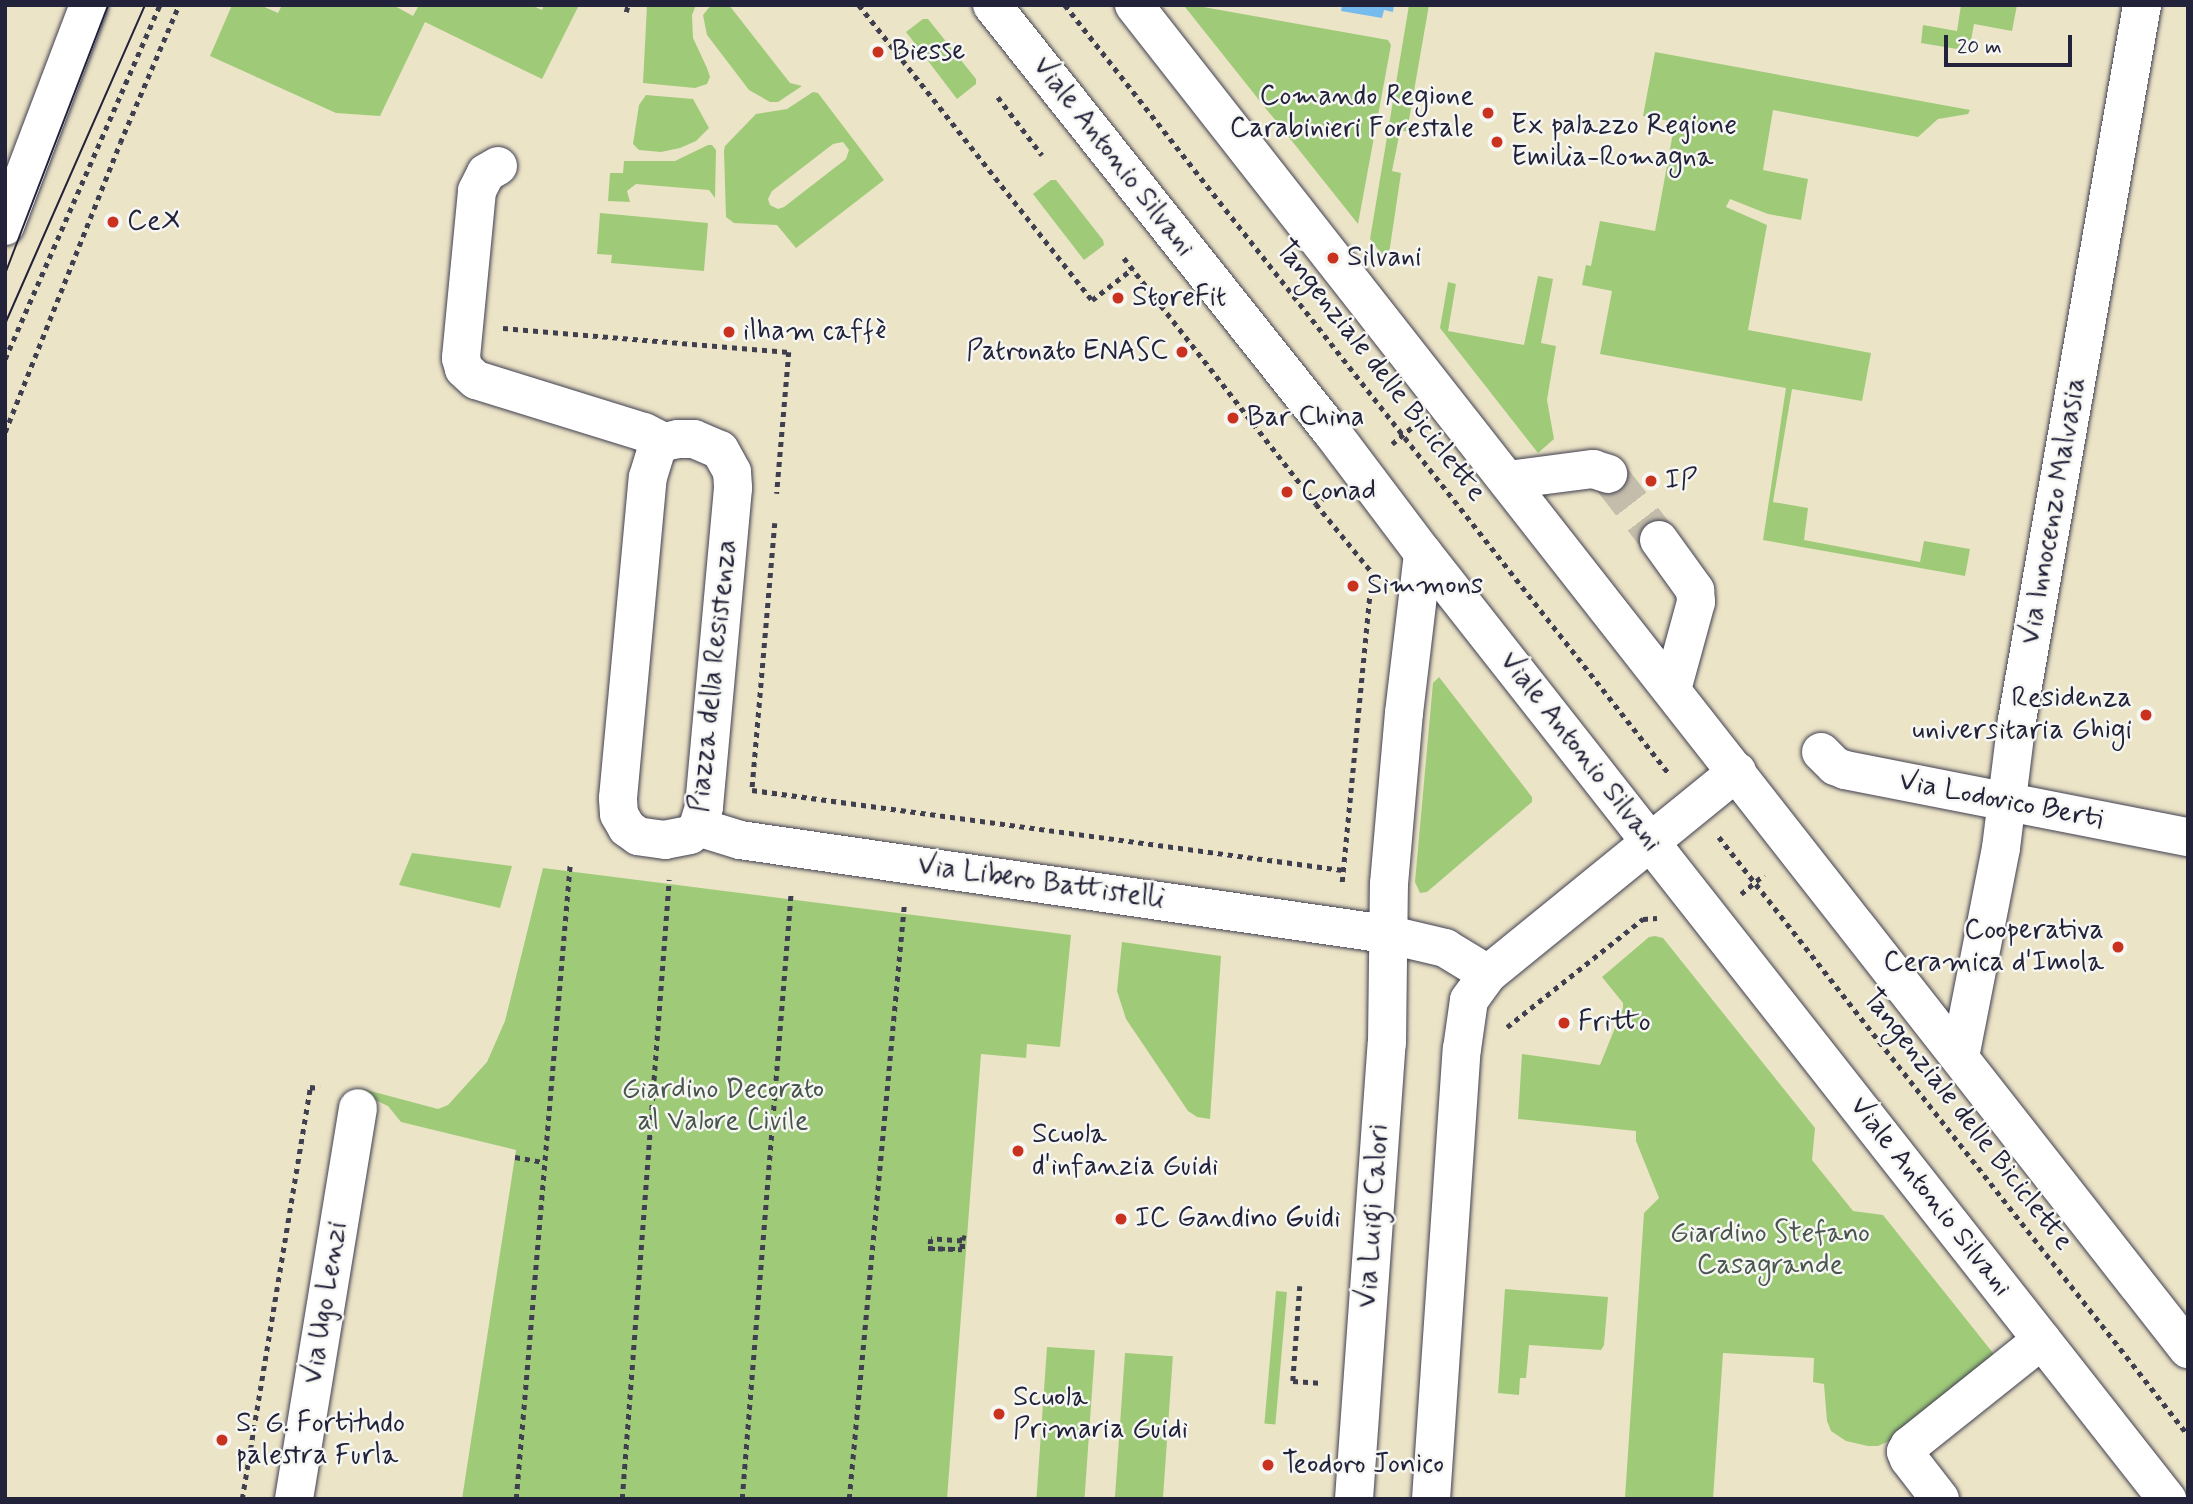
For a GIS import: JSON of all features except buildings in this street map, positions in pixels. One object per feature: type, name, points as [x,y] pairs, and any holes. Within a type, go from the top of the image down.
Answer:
[{"type":"street","points":[[5,226],[89,5]]},
{"type":"street","name":"Viale Antonio Silvani","points":[[992,5],[1331,431],[1423,553],[2167,1499]]},
{"type":"street","points":[[1134,5],[2188,1349]]},
{"type":"street","name":"Via Innocenzo Malvasia","points":[[1960,1057],[2007,804],[2017,720],[2142,5]]},
{"type":"street","name":"Piazza della Resistenza","points":[[498,166],[486,173],[477,191],[461,358],[464,369],[476,380],[644,432],[664,442],[694,439],[708,443],[720,450],[732,472],[706,795],[698,827],[690,835],[680,839],[650,839],[627,828],[619,814],[648,477],[651,461],[664,442]]},
{"type":"street","points":[[1508,480],[1593,469],[1608,474]]},
{"type":"street","points":[[1659,540],[1695,590],[1696,602],[1672,690]]},
{"type":"street","name":"Via Luigi Calori","points":[[1354,1499],[1387,1043],[1386,934],[1404,713],[1423,553]]},
{"type":"street","name":"Via Lodovico Berti","points":[[1821,752],[1835,766],[1845,770],[1961,791],[2007,804],[2188,837]]},
{"type":"street","points":[[1430,1499],[1464,1020],[1469,1000],[1488,974],[1737,772]]},
{"type":"street","name":"Via Libero Battistelli","points":[[698,827],[740,840],[1386,934]]},
{"type":"street","points":[[1386,934],[1445,948],[1488,974]]},
{"type":"street","name":"Via Ugo Lenzi","points":[[294,1499],[358,1108]]},
{"type":"street","points":[[1940,1499],[1909,1459],[1906,1452],[1909,1446],[2042,1340]]},
{"type":"path","points":[[5,359],[160,5]]},
{"type":"path","points":[[5,432],[120,143],[179,5]]},
{"type":"path","points":[[626,12],[628,5]]},
{"type":"path","points":[[859,5],[1092,300],[1132,269]]},
{"type":"path","name":"Tangenziale delle Biciclette","points":[[1065,5],[1661,763]]},
{"type":"path","points":[[998,97],[1042,155]]},
{"type":"path","points":[[1124,258],[1316,504],[1384,586]]},
{"type":"path","points":[[493,327],[789,352],[776,504]]},
{"type":"path","points":[[1386,448],[1418,422]]},
{"type":"path","points":[[1316,504],[1326,497]]},
{"type":"path","points":[[775,518],[752,790],[1343,870]]},
{"type":"path","points":[[1342,882],[1372,573]]},
{"type":"path","name":"Tangenziale delle Biciclette","points":[[1714,831],[2188,1435]]},
{"type":"path","points":[[1712,919],[1797,849]]},
{"type":"path","points":[[516,1499],[570,864]]},
{"type":"path","points":[[622,1499],[670,876]]},
{"type":"path","points":[[741,1499],[791,891]]},
{"type":"path","points":[[849,1499],[904,905]]},
{"type":"path","points":[[1500,1034],[1643,919],[1658,918],[1665,922]]},
{"type":"path","points":[[242,1499],[310,1087],[320,1088]]},
{"type":"path","points":[[515,1157],[543,1162]]},
{"type":"path","points":[[962,1250],[962,1237],[966,1238]]},
{"type":"path","points":[[931,1239],[962,1241],[962,1250],[930,1249],[931,1239]]},
{"type":"path","points":[[928,1248],[962,1250]]},
{"type":"path","points":[[1300,1286],[1293,1381],[1326,1383]]},
{"type":"green space","points":[[232,5],[260,5],[278,13],[282,5],[393,5],[413,16],[419,5],[531,5],[542,10],[544,5],[579,5],[542,79],[425,22],[380,116],[336,113],[210,56]]},
{"type":"green space","points":[[647,5],[696,5],[692,15],[693,38],[710,77],[707,84],[695,88],[643,83]]},
{"type":"green space","points":[[711,5],[729,5],[790,83],[802,86],[778,102],[770,102],[749,90],[707,35],[703,15]]},
{"type":"green space","points":[[1192,5],[1388,40],[1391,45],[1358,224],[1185,7]]},
{"type":"green space","points":[[1409,5],[1429,5],[1407,131],[1400,131],[1392,171],[1401,173],[1389,254],[1384,257],[1370,239]]},
{"type":"green space","points":[[1961,5],[2017,5],[2012,31],[1974,24],[1969,51],[1921,43],[1923,25],[1957,31]]},
{"type":"green space","points":[[923,19],[928,19],[976,79],[976,84],[957,99],[906,32]]},
{"type":"green space","points":[[1655,52],[1970,110],[1968,114],[1938,119],[1918,137],[1773,110],[1763,170],[1808,179],[1801,220],[1768,214],[1730,199],[1726,207],[1767,225],[1748,330],[1871,353],[1862,401],[1792,389],[1773,502],[1808,508],[1804,540],[1920,562],[1924,541],[1970,549],[1965,576],[1763,540],[1786,388],[1600,354],[1612,291],[1582,285],[1586,265],[1591,266],[1600,221],[1655,231],[1675,122],[1643,116]]},
{"type":"green space","points":[[813,92],[818,93],[884,180],[796,248],[777,225],[734,223],[726,217],[725,146],[756,114],[787,109]],"holes":[[[843,142],[849,150],[846,159],[784,207],[778,209],[770,205],[768,199],[772,191],[833,144]]]},
{"type":"green space","points":[[646,95],[693,99],[709,128],[696,141],[680,148],[661,152],[639,150],[633,144],[639,105]]},
{"type":"green space","points":[[712,145],[716,150],[715,198],[709,190],[636,184],[627,191],[630,202],[608,201],[610,173],[623,173],[624,161],[675,161]]},
{"type":"green space","points":[[1051,180],[1056,180],[1103,240],[1104,245],[1084,260],[1033,194]]},
{"type":"green space","points":[[600,213],[708,223],[704,271],[611,263],[612,255],[597,254]]},
{"type":"green space","points":[[1538,276],[1553,279],[1541,343],[1556,346],[1547,400],[1554,439],[1538,453],[1440,328],[1448,282],[1456,284],[1448,331],[1524,345]]},
{"type":"green space","points":[[1439,677],[1532,797],[1532,802],[1427,892],[1420,893],[1415,882],[1433,683]]},
{"type":"green space","points":[[412,853],[512,866],[500,908],[399,885]]},
{"type":"green space","name":"Giardino Decorato al Valore Civile","points":[[543,868],[1071,935],[1060,1047],[1027,1044],[1026,1058],[981,1054],[947,1499],[462,1499],[516,1150],[401,1122],[388,1106],[364,1095],[363,1089],[438,1109],[448,1105],[487,1062],[505,1021]]},
{"type":"green space","name":"Giardino Stefano Casagrande","points":[[1649,937],[1663,938],[1815,1128],[1812,1160],[1853,1211],[1883,1215],[1993,1353],[1993,1359],[1898,1437],[1878,1446],[1868,1446],[1846,1441],[1831,1431],[1827,1421],[1824,1384],[1813,1382],[1814,1358],[1723,1353],[1713,1499],[1625,1498],[1644,1213],[1659,1198],[1636,1141],[1636,1131],[1518,1119],[1522,1054],[1600,1065],[1623,1008],[1623,1003],[1602,977]]},
{"type":"green space","points":[[1122,942],[1221,956],[1210,1119],[1197,1117],[1188,1111],[1126,1019],[1117,991]]},
{"type":"green space","points":[[1505,1289],[1608,1297],[1604,1345],[1601,1350],[1529,1345],[1526,1378],[1520,1378],[1519,1395],[1498,1393]]},
{"type":"green space","points":[[1276,1291],[1287,1292],[1275,1424],[1264,1423]]},
{"type":"green space","points":[[1047,1347],[1095,1350],[1084,1499],[1036,1499]]},
{"type":"green space","points":[[1125,1353],[1173,1356],[1163,1499],[1115,1499]]},
{"type":"water","points":[[1342,5],[1394,5],[1393,12],[1384,10],[1382,18],[1341,11]]},
{"type":"tunnel","points":[[1608,474],[1659,540]]},
{"type":"tram line","points":[[5,274],[108,5]]},
{"type":"tram line","points":[[5,324],[145,5]]},
{"type":"place","name":"Biesse","points":[[878,52]]},
{"type":"place","name":"Comando Regione Carabinieri Forestale","points":[[1488,113]]},
{"type":"place","name":"Ex palazzo Regione Emilia-Romagna","points":[[1497,142]]},
{"type":"place","name":"CeX","points":[[113,222]]},
{"type":"place","name":"Silvani","points":[[1333,258]]},
{"type":"place","name":"StoreFit","points":[[1118,298]]},
{"type":"place","name":"ilham caffè","points":[[729,332]]},
{"type":"place","name":"Patronato ENASC","points":[[1182,352]]},
{"type":"place","name":"Bar China","points":[[1233,418]]},
{"type":"place","name":"IP","points":[[1651,481]]},
{"type":"place","name":"Conad","points":[[1287,492]]},
{"type":"place","name":"Simmons","points":[[1353,586]]},
{"type":"place","name":"Residenza universitaria Ghigi","points":[[2146,715]]},
{"type":"place","name":"Cooperativa Ceramica d'Imola","points":[[2118,947]]},
{"type":"place","name":"Fritto","points":[[1564,1023]]},
{"type":"place","name":"Scuola d'infanzia Guidi","points":[[1018,1151]]},
{"type":"place","name":"IC Gandino Guidi","points":[[1121,1219]]},
{"type":"place","name":"Scuola Primaria Guidi","points":[[999,1414]]},
{"type":"place","name":"S. G. Fortitudo palestra Furla","points":[[222,1440]]},
{"type":"place","name":"Teodoro Jonico","points":[[1268,1465]]}]
